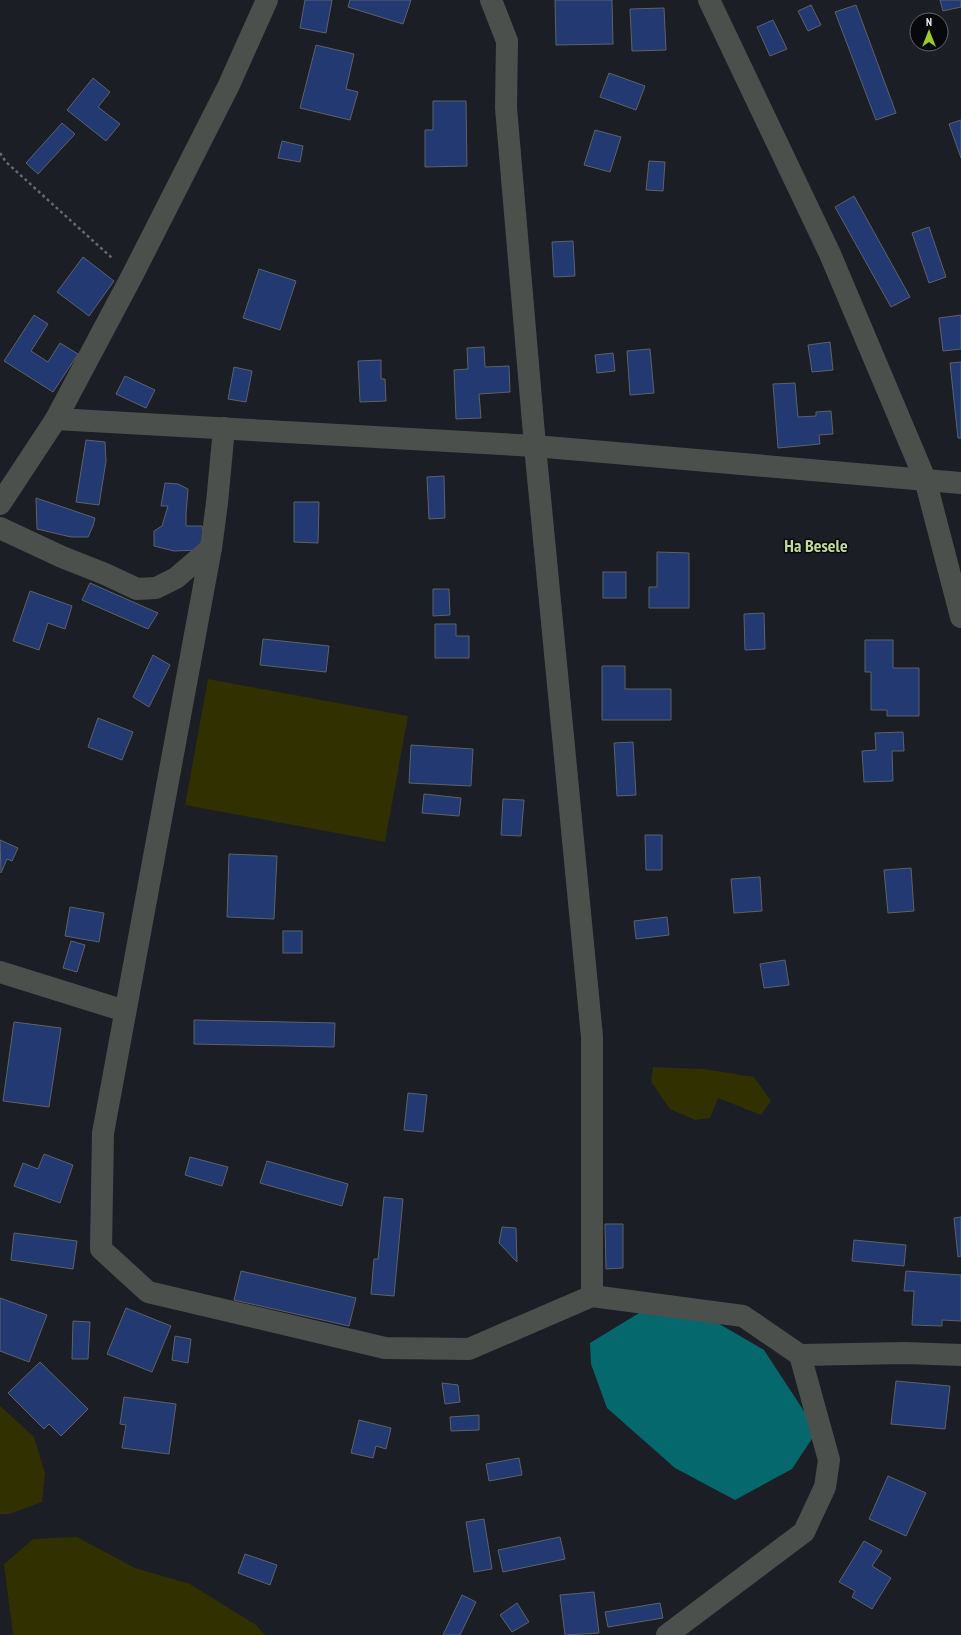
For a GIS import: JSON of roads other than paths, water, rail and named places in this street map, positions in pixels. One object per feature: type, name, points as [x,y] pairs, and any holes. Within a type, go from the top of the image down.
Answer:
[{"type":"street","points":[[0,504],[56,419],[132,276],[228,87],[267,0]]},
{"type":"street","points":[[491,0],[508,41],[506,108],[535,446],[592,1037],[592,1296]]},
{"type":"street","points":[[709,0],[830,254],[925,479],[961,617]]},
{"type":"street","points":[[56,419],[535,446],[961,483]]},
{"type":"street","points":[[224,428],[217,504],[211,548],[172,766],[103,1133],[101,1249],[148,1292],[385,1348],[468,1349],[592,1296],[743,1316],[800,1355],[905,1353],[961,1355]]},
{"type":"street","points":[[0,528],[62,558],[137,588],[156,588],[176,578],[211,548]]},
{"type":"street","points":[[0,972],[125,1011]]},
{"type":"street","points":[[667,1635],[804,1532],[825,1487],[829,1460],[800,1355]]},
{"type":"water","points":[[644,1310],[697,1311],[764,1350],[817,1431],[792,1469],[735,1500],[675,1468],[607,1408],[591,1364],[590,1343]]},
{"type":"district","name":"Ha Besele","points":[[816,546]]}]
